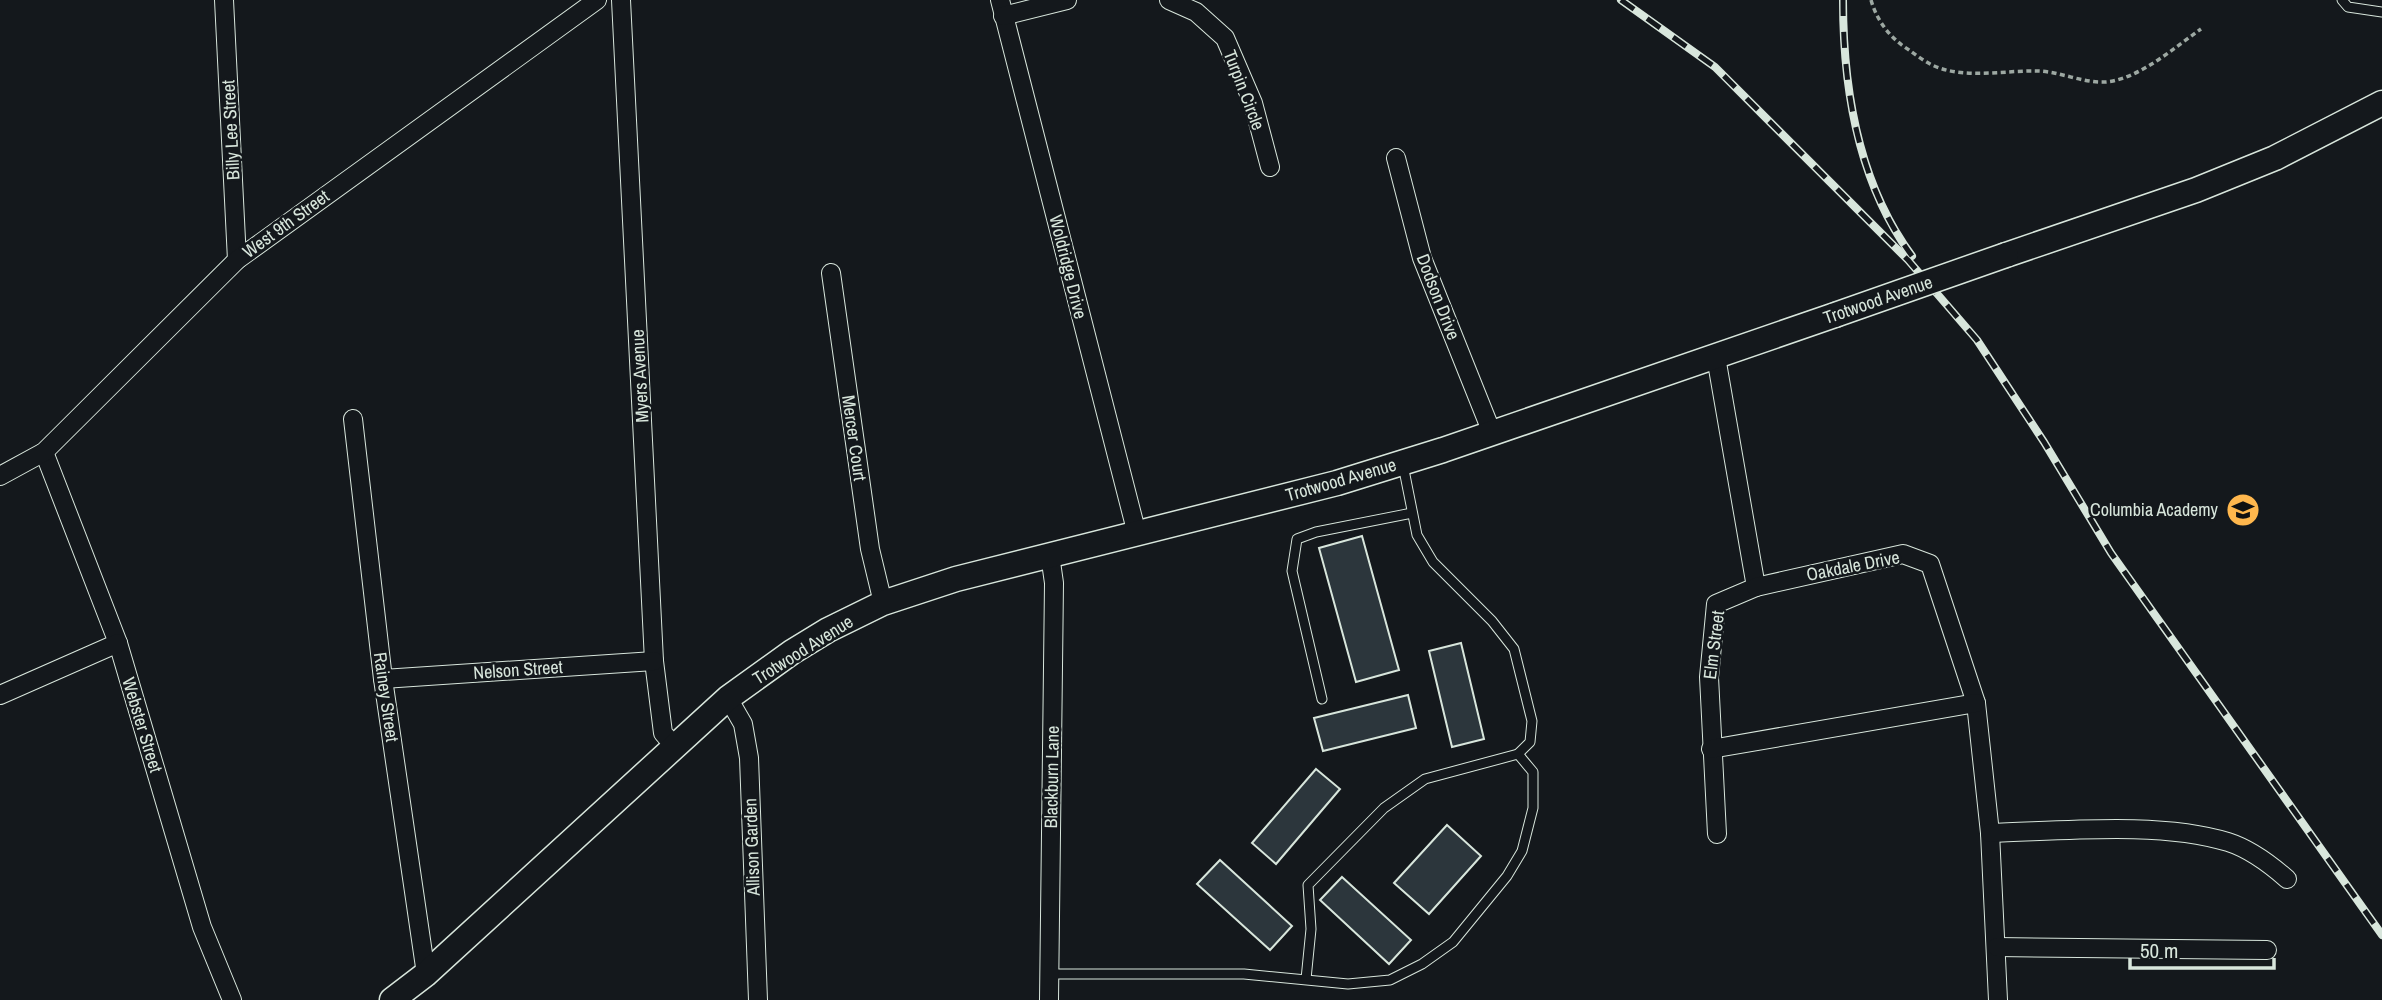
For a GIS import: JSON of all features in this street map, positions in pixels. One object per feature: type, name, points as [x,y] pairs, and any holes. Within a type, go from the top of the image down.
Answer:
[{"type":"main road","name":"Trotwood Avenue","points":[[391,1000],[426,974],[728,698],[792,652],[828,630],[883,603],[956,579],[1337,483],[1492,433],[2219,181],[2275,158],[2382,103]]},
{"type":"street","name":"Billy Lee Street","points":[[224,0],[237,260]]},
{"type":"street","name":"West 9th Street","points":[[0,476],[44,452],[237,260],[597,0]]},
{"type":"street","name":"Myers Avenue","points":[[621,0],[654,661],[663,733],[676,748]]},
{"type":"street","points":[[1001,8],[1067,0]]},
{"type":"street","name":"Turpin Circle","points":[[1169,0],[1196,12],[1225,38],[1253,103],[1270,167]]},
{"type":"street","name":"Woldridge Drive","points":[[1001,8],[1137,534]]},
{"type":"street","name":"Dodson Drive","points":[[1396,158],[1422,258],[1492,433]]},
{"type":"street","name":"Mercer Court","points":[[831,273],[870,549],[883,603]]},
{"type":"street","points":[[1716,357],[1756,587]]},
{"type":"street","name":"Rainey Street","points":[[353,419],[383,679],[426,974]]},
{"type":"street","name":"Webster Street","points":[[44,452],[118,643],[202,927],[232,1000]]},
{"type":"street","name":"Oakdale Drive","points":[[1756,587],[1903,554],[1930,564],[1976,703],[1990,833],[1998,1000]]},
{"type":"street","name":"Blackburn Lane","points":[[1049,1000],[1054,583],[1050,555]]},
{"type":"street","name":"Elm Street","points":[[1717,834],[1709,677],[1716,604],[1756,587]]},
{"type":"street","points":[[0,695],[118,643]]},
{"type":"street","name":"Nelson Street","points":[[383,679],[654,661]]},
{"type":"street","name":"Allison Garden","points":[[728,698],[743,724],[750,758],[758,1000]]},
{"type":"street","points":[[1711,749],[1976,703]]},
{"type":"street","points":[[1990,833],[2102,830],[2184,832],[2229,843],[2266,861],[2287,879]]},
{"type":"street","points":[[1997,947],[2267,950]]},
{"type":"lane","points":[[2342,0],[2348,6],[2382,12]]},
{"type":"lane","points":[[1306,979],[1311,929],[1308,885],[1384,808],[1425,779],[1518,754],[1530,742],[1532,721],[1514,649],[1492,621],[1433,562],[1417,536],[1402,463]]},
{"type":"lane","points":[[1322,699],[1292,571],[1297,539],[1316,532],[1412,513]]},
{"type":"lane","points":[[1049,974],[1244,974],[1348,984],[1390,980],[1422,964],[1453,942],[1507,876],[1522,851],[1533,808],[1533,772],[1518,754]]},
{"type":"path","points":[[1871,0],[1885,30],[1902,46],[1932,65],[1950,71],[2039,71],[2110,82],[2127,77],[2147,66],[2201,29]]},
{"type":"building","points":[[1362,536],[1399,670],[1356,682],[1319,548]]},
{"type":"building","points":[[1461,643],[1484,739],[1452,747],[1429,651]]},
{"type":"building","points":[[1408,695],[1416,728],[1323,751],[1314,718]]},
{"type":"building","points":[[1316,769],[1340,789],[1276,864],[1252,843]]},
{"type":"building","points":[[1447,825],[1481,856],[1429,914],[1394,883]]},
{"type":"building","points":[[1220,860],[1292,926],[1270,950],[1197,884]]},
{"type":"building","points":[[1342,877],[1411,940],[1389,964],[1320,900]]},
{"type":"railway","points":[[1621,0],[1715,67],[1908,260],[1977,340],[2044,442],[2111,553],[2382,935]]},
{"type":"railway","points":[[1843,0],[1846,67],[1857,134],[1878,198],[1912,256]]},
{"type":"place","name":"Columbia Academy","points":[[2243,510]]}]
